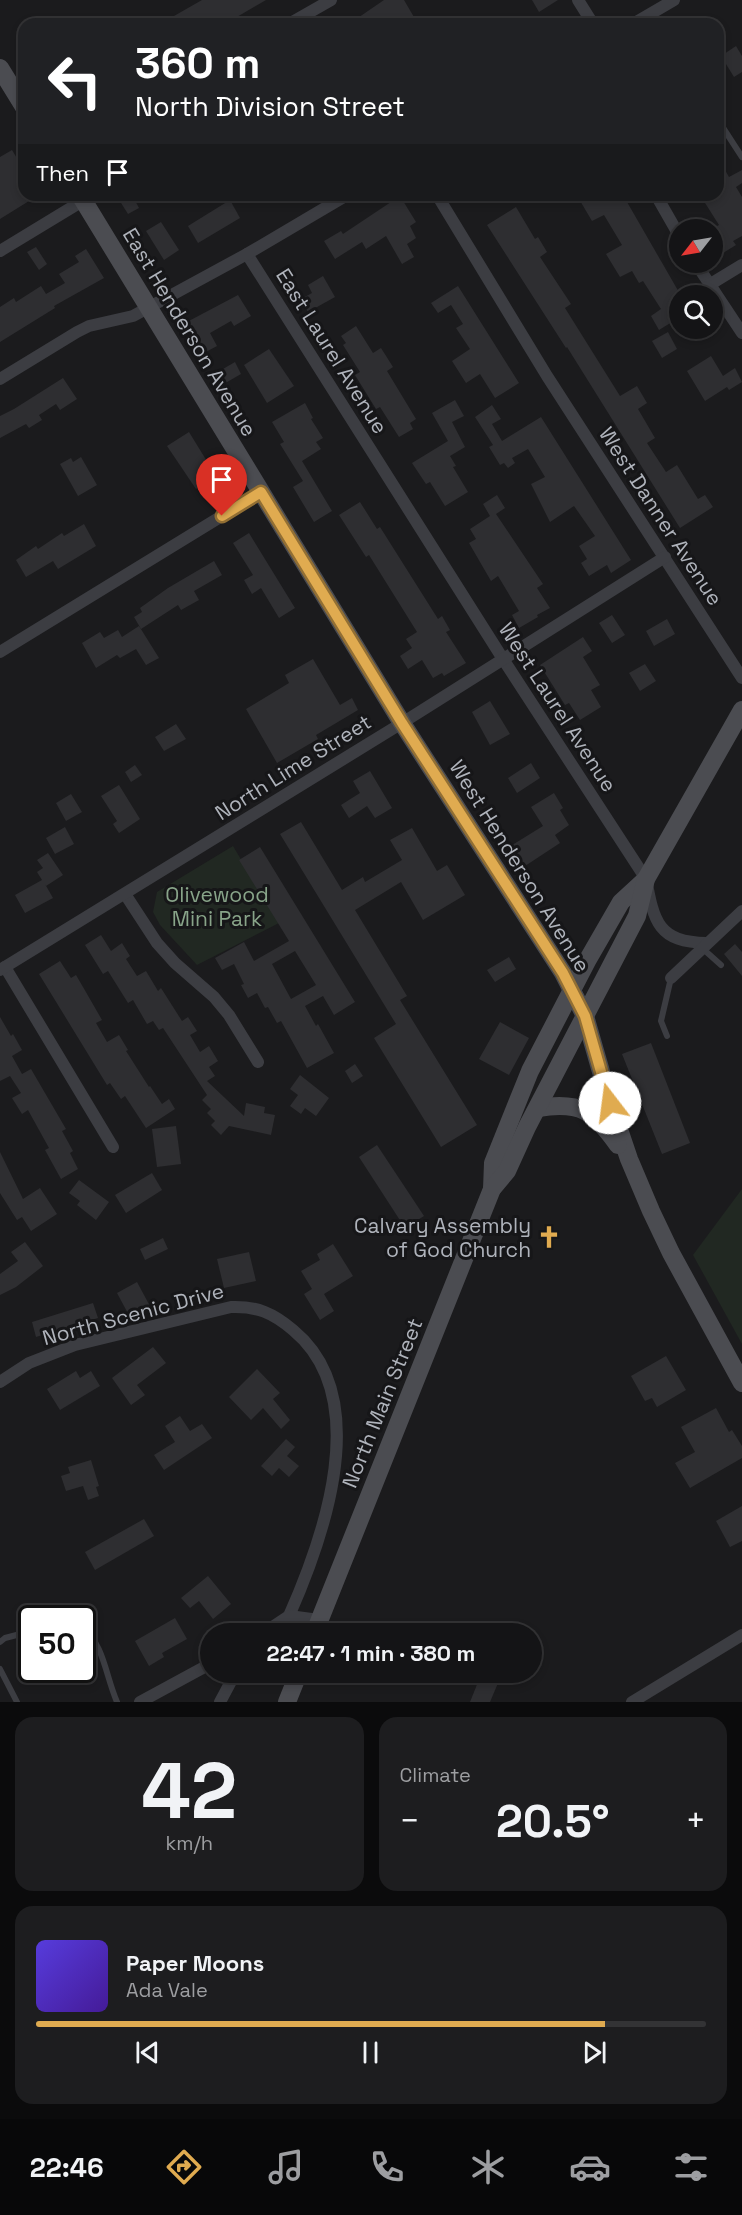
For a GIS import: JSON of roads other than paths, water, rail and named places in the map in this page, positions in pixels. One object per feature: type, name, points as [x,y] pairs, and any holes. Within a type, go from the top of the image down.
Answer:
[{"type":"main road","points":[[0,68],[18,97]]},
{"type":"main road","name":"East Henderson Avenue","points":[[84,201],[261,492]]},
{"type":"main road","name":"West Henderson Avenue","points":[[261,492],[402,723],[572,990],[585,1016],[629,1159],[670,1252],[742,1383]]},
{"type":"main road","name":"North Main Street","points":[[319,1623],[492,1189],[507,1171],[637,916],[646,879],[742,710]]},
{"type":"main road","name":"North Main Street","points":[[492,1189],[493,1163],[530,1071],[621,902],[646,879]]},
{"type":"main road","points":[[538,1108],[570,1105],[589,1112],[606,1128],[629,1159]]},
{"type":"main road","points":[[287,1702],[294,1683]]},
{"type":"street","points":[[300,18],[331,0]]},
{"type":"street","points":[[578,0],[589,18]]},
{"type":"street","points":[[656,18],[674,0]]},
{"type":"street","points":[[0,251],[77,201]]},
{"type":"street","points":[[0,379],[89,326],[133,316],[247,254],[337,201]]},
{"type":"street","name":"West Danner Avenue","points":[[441,201],[547,376],[742,678]]},
{"type":"street","points":[[659,201],[670,219]]},
{"type":"street","name":"East Laurel Avenue","points":[[247,254],[383,469]]},
{"type":"street","points":[[702,273],[709,285],[742,265]]},
{"type":"street","points":[[723,305],[742,333]]},
{"type":"street","name":"West Laurel Avenue","points":[[383,469],[646,879],[658,926],[687,943],[704,945]]},
{"type":"street","points":[[0,652],[261,492]]},
{"type":"street","name":"North Lime Street","points":[[2,969],[402,723],[665,557]]},
{"type":"street","points":[[125,894],[157,943],[175,963],[209,992],[229,1015],[258,1062]]},
{"type":"street","points":[[671,978],[742,911]]},
{"type":"street","points":[[2,969],[113,1147]]},
{"type":"street","name":"North Scenic Drive","points":[[0,1382],[29,1363],[75,1345],[231,1307],[248,1306],[261,1310],[288,1325],[312,1350],[327,1376],[333,1401],[337,1446],[325,1516],[311,1564],[289,1616]]},
{"type":"street","points":[[278,1623],[289,1616],[307,1623]]},
{"type":"street","points":[[632,1702],[742,1635]]},
{"type":"street","points":[[141,1702],[200,1670]]},
{"type":"street","points":[[220,1702],[230,1683]]},
{"type":"lane","points":[[724,129],[742,157]]},
{"type":"lane","points":[[704,945],[721,965]]},
{"type":"lane","points":[[667,1036],[661,1021],[671,978]]},
{"type":"lane","points":[[0,1642],[5,1638],[18,1635]]},
{"type":"lane","points":[[96,1642],[102,1651],[117,1702]]},
{"type":"lane","points":[[0,1669],[17,1702]]},
{"type":"place","name":"Calvary Assembly of God Church","points":[[549,1237]]},
{"type":"park label","name":"Olivewood Mini Park","points":[[217,906]]}]
